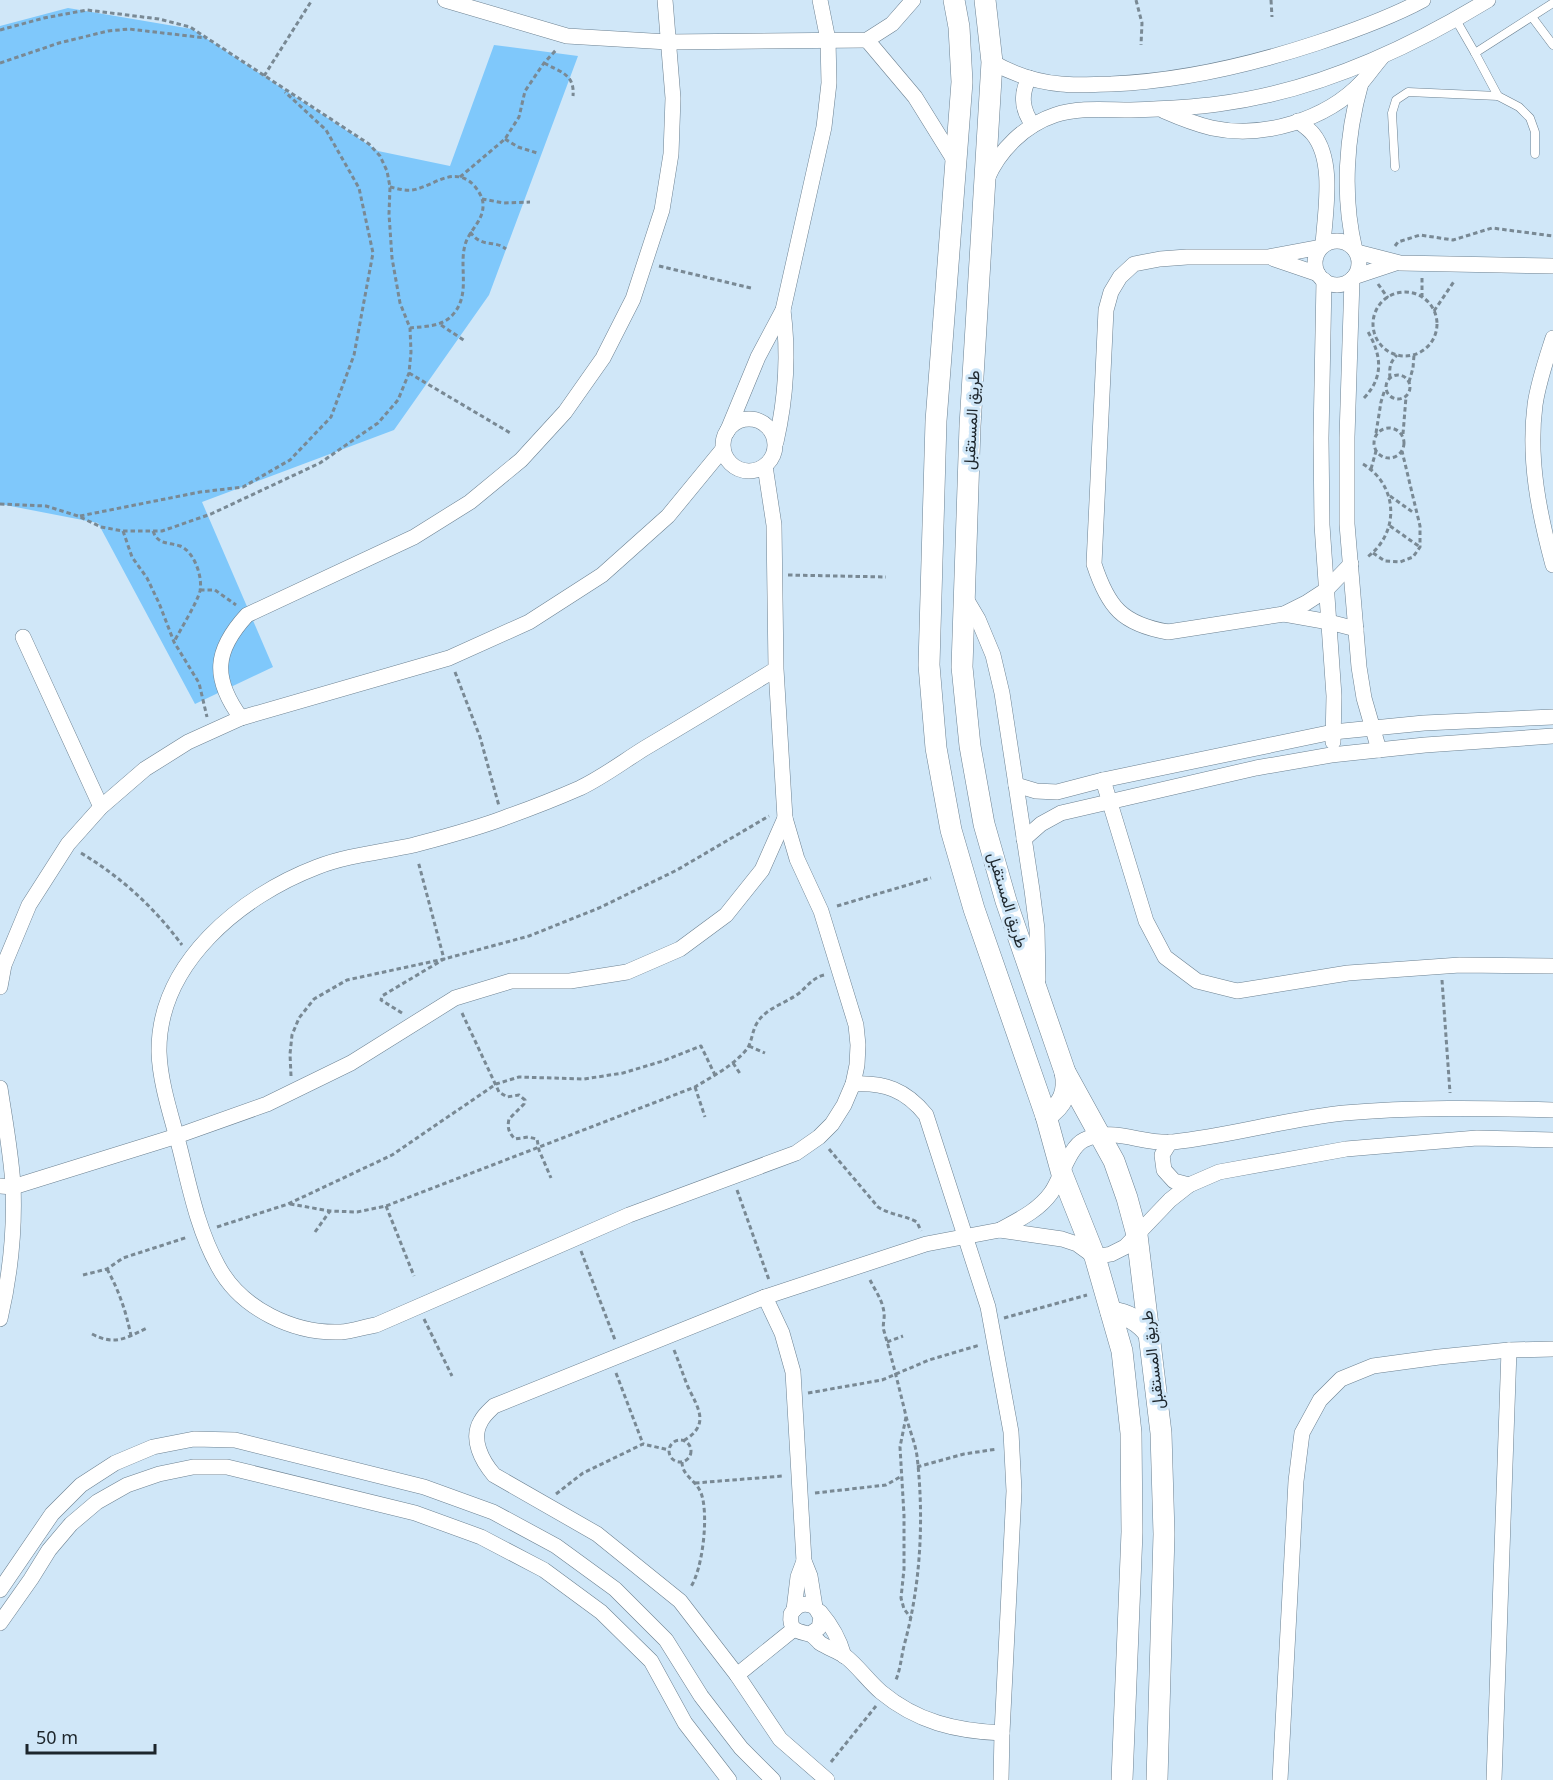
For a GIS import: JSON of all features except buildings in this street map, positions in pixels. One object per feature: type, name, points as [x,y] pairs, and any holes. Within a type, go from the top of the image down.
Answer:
[{"type":"main road","name":"طريق المستقبل","points":[[954,0],[959,27],[962,82],[936,421],[928,665],[936,748],[951,830],[974,909],[1046,1116],[1062,1174],[1106,1290],[1122,1351],[1131,1433],[1132,1532],[1122,1780]]},
{"type":"main road","name":"طريق المستقبل","points":[[985,0],[992,62],[969,426],[962,667],[969,746],[987,835],[1006,901],[1065,1072],[1114,1161],[1137,1235],[1161,1433],[1164,1534],[1157,1780]]},
{"type":"main road","points":[[936,421],[948,430],[963,429],[969,426]]},
{"type":"main road","points":[[934,466],[948,460],[962,462],[968,466]]},
{"type":"main road","points":[[1046,1116],[1061,1102],[1065,1093],[1067,1082],[1065,1072]]},
{"type":"main road","points":[[1111,1312],[1129,1316],[1144,1327],[1150,1335]]},
{"type":"street","points":[[241,718],[227,699],[221,676],[222,653],[232,632],[247,615],[414,537],[470,502],[521,460],[565,412],[603,358],[633,299],[662,210],[671,154],[673,98],[665,0]]},
{"type":"street","points":[[0,987],[2,965],[29,905],[68,844],[101,807],[146,769],[188,742],[241,718],[449,658],[529,622],[602,575],[668,516],[723,449],[727,432],[758,357],[783,310],[824,127],[829,83],[828,40],[820,0]]},
{"type":"street","points":[[448,1],[567,36],[668,42],[867,40],[892,24],[913,0]]},
{"type":"street","points":[[992,62],[1029,78],[1061,84],[1145,82],[1212,72],[1289,52],[1343,34],[1405,5],[1423,0]]},
{"type":"street","points":[[984,184],[991,167],[1010,144],[1033,125],[1053,116],[1074,110],[1161,109],[1219,104],[1275,93],[1330,77],[1383,55],[1456,20],[1488,0]]},
{"type":"street","points":[[867,40],[915,97],[956,163]]},
{"type":"street","points":[[1161,109],[1187,121],[1214,128],[1262,129],[1298,122],[1342,99],[1361,82],[1383,55]]},
{"type":"street","points":[[1029,78],[1025,86],[1023,102],[1033,125]]},
{"type":"street","points":[[1361,82],[1353,109],[1349,137],[1348,209],[1359,265],[1353,278],[1351,318],[1347,524],[1359,667],[1371,728],[1379,750]]},
{"type":"street","points":[[1298,122],[1313,134],[1322,150],[1327,168],[1322,246],[1315,260],[1321,277],[1322,525],[1334,696],[1334,732],[1331,755]]},
{"type":"street","points":[[1351,564],[1326,590],[1284,614],[1168,632],[1150,629],[1133,622],[1119,611],[1102,590],[1094,564],[1106,310],[1111,292],[1120,277],[1134,264],[1160,259],[1268,257],[1336,241],[1344,242],[1356,251],[1392,261],[1553,266]]},
{"type":"street","points":[[1268,257],[1321,277],[1335,285],[1392,261]]},
{"type":"street","points":[[723,449],[732,465],[748,471],[765,466],[775,451],[786,381],[786,336],[783,310]]},
{"type":"street","points":[[1553,338],[1535,405],[1533,459],[1539,514],[1553,565]]},
{"type":"street","points":[[727,432],[739,421],[755,419],[769,427],[776,442]]},
{"type":"street","points":[[765,466],[774,525],[776,669],[785,813],[798,859],[820,911],[856,1025],[857,1065],[853,1084],[844,1105],[832,1124],[819,1137],[796,1153],[629,1215],[376,1325],[342,1332],[307,1329],[275,1319],[246,1300],[222,1275],[206,1245],[165,1087],[159,1053],[162,1019],[173,987],[192,958],[218,928],[249,902],[283,881],[320,865],[413,845],[502,819],[582,787],[776,669]]},
{"type":"street","points":[[964,596],[978,619],[993,655],[1002,693],[1036,929],[1038,992]]},
{"type":"street","points":[[1284,614],[1356,629]]},
{"type":"street","points":[[23,637],[101,807]]},
{"type":"street","points":[[1016,785],[1036,791],[1057,792],[1103,780],[1334,732],[1424,723],[1553,717]]},
{"type":"street","points":[[1024,839],[1041,824],[1061,813],[1256,768],[1331,755],[1553,736]]},
{"type":"street","points":[[1103,780],[1146,921],[1165,957],[1197,981],[1236,991],[1348,973],[1460,964],[1553,966]]},
{"type":"street","points":[[7,1186],[177,1136],[267,1104],[351,1063],[455,998],[511,981],[570,981],[627,972],[680,949],[726,915],[762,870],[785,813]]},
{"type":"street","points":[[853,1084],[886,1085],[902,1092],[926,1115],[988,1307],[1011,1432],[1014,1491],[1001,1780]]},
{"type":"street","points":[[0,1088],[10,1152],[7,1186],[12,1248],[0,1319]]},
{"type":"street","points":[[824,1778],[780,1739],[737,1675],[680,1601],[597,1534],[494,1475],[479,1450],[477,1436],[480,1421],[494,1406],[769,1295],[926,1244],[1000,1230],[1038,1208],[1051,1193],[1072,1151],[1081,1141],[1100,1135],[1120,1135],[1170,1142],[1343,1114],[1451,1109],[1553,1110]]},
{"type":"street","points":[[1000,1230],[1062,1239],[1077,1244],[1095,1257],[1111,1254],[1125,1247],[1170,1200],[1189,1185],[1219,1173],[1346,1149],[1477,1138],[1553,1140]]},
{"type":"street","points":[[1170,1142],[1162,1155],[1164,1170],[1174,1181],[1189,1185]]},
{"type":"street","points":[[769,1295],[793,1372],[804,1561],[812,1583],[821,1623],[819,1628],[804,1635],[794,1629],[790,1620],[794,1610],[796,1585],[804,1561]]},
{"type":"street","points":[[1280,1780],[1296,1481],[1302,1434],[1320,1400],[1341,1379],[1373,1366],[1509,1350],[1553,1349]]},
{"type":"street","points":[[1494,1780],[1509,1350]]},
{"type":"street","points":[[0,1590],[52,1514],[81,1485],[116,1462],[153,1447],[194,1439],[234,1440],[424,1487],[493,1512],[556,1546],[615,1589],[666,1640],[700,1696],[741,1748],[773,1780]]},
{"type":"street","points":[[0,1623],[49,1550],[71,1524],[97,1502],[127,1485],[159,1474],[193,1467],[227,1467],[415,1513],[481,1537],[544,1570],[601,1611],[651,1661],[685,1723],[729,1780]]},
{"type":"street","points":[[794,1610],[804,1604],[817,1610],[831,1624],[844,1656]]},
{"type":"street","points":[[737,1675],[794,1629]]},
{"type":"street","points":[[810,1634],[844,1656],[885,1695],[907,1710],[937,1724],[969,1731],[1002,1733]]},
{"type":"lane","points":[[1475,54],[1553,3]]},
{"type":"lane","points":[[1533,17],[1553,45]]},
{"type":"lane","points":[[1456,20],[1498,96]]},
{"type":"lane","points":[[1395,167],[1392,113],[1396,100],[1408,92],[1498,96],[1519,107],[1530,118],[1535,132],[1535,154]]},
{"type":"path","points":[[264,76],[312,0]]},
{"type":"path","points":[[1136,0],[1142,23],[1141,45]]},
{"type":"path","points":[[1270,0],[1272,17]]},
{"type":"path","points":[[0,30],[44,18],[87,10],[159,19],[190,27],[369,144],[380,156],[387,171],[390,187],[392,258],[400,303],[410,328],[411,352],[409,373],[398,400],[378,423],[320,463],[211,514],[162,531],[123,531],[101,527],[78,516],[46,506],[0,504]]},
{"type":"path","points":[[0,63],[59,43],[118,30],[129,29],[207,38]]},
{"type":"path","points":[[460,177],[505,139],[519,117],[525,91],[544,63],[567,36]]},
{"type":"path","points":[[544,63],[571,78],[574,86],[573,96]]},
{"type":"path","points":[[78,516],[200,492],[243,488],[290,460],[332,417],[354,355],[373,253],[359,188],[326,130],[277,84]]},
{"type":"path","points":[[505,139],[518,147],[537,153]]},
{"type":"path","points":[[390,187],[416,190],[450,176],[460,177],[476,188],[483,205],[478,224],[470,232],[465,243],[463,294],[455,313],[441,325],[410,328]]},
{"type":"path","points":[[482,199],[504,203],[530,202]]},
{"type":"path","points":[[1392,261],[1398,242],[1420,235],[1453,240],[1492,228],[1553,236]]},
{"type":"path","points":[[470,232],[481,243],[498,244],[506,249]]},
{"type":"path","points":[[645,263],[751,288]]},
{"type":"path","points":[[1434,310],[1466,265]]},
{"type":"path","points":[[1396,294],[1414,294],[1422,297],[1434,310],[1437,319],[1434,337],[1430,345],[1414,354],[1397,355],[1382,345],[1376,337],[1374,320],[1381,303],[1396,294]]},
{"type":"path","points":[[1348,409],[1361,402],[1371,391],[1377,377],[1379,361],[1376,346],[1366,330],[1351,318]]},
{"type":"path","points":[[441,325],[465,341]]},
{"type":"path","points":[[1376,346],[1382,345]]},
{"type":"path","points":[[1376,451],[1386,458],[1392,458],[1405,446],[1403,434],[1406,397],[1409,392],[1414,354]]},
{"type":"path","points":[[1371,469],[1376,451],[1374,439],[1381,402],[1390,378],[1389,369],[1392,360],[1397,355]]},
{"type":"path","points":[[409,373],[512,434]]},
{"type":"path","points":[[1390,378],[1400,375],[1409,382]]},
{"type":"path","points":[[1386,388],[1390,397],[1395,399],[1406,397]]},
{"type":"path","points":[[1376,434],[1386,427],[1393,427],[1403,434]]},
{"type":"path","points":[[1373,553],[1386,561],[1400,562],[1413,556],[1420,547],[1420,526],[1415,514],[1402,451]]},
{"type":"path","points":[[1347,459],[1359,462],[1371,469],[1382,480],[1389,495],[1392,510],[1390,526],[1384,540],[1373,553],[1351,564]]},
{"type":"path","points":[[1389,495],[1415,514]]},
{"type":"path","points":[[1390,526],[1420,547]]},
{"type":"path","points":[[123,531],[132,557],[147,578],[174,642],[199,683],[210,731]]},
{"type":"path","points":[[153,531],[158,540],[177,545],[191,554],[195,561],[200,590],[174,642]]},
{"type":"path","points":[[774,575],[886,577]]},
{"type":"path","points":[[200,590],[215,590],[247,615]]},
{"type":"path","points":[[449,658],[480,736],[502,819]]},
{"type":"path","points":[[292,1093],[290,1054],[292,1035],[299,1018],[314,999],[347,980],[444,959],[529,936],[599,908],[785,813]]},
{"type":"path","points":[[68,844],[104,867],[137,893],[167,924],[192,958]]},
{"type":"path","points":[[413,845],[444,959]]},
{"type":"path","points":[[820,911],[931,878]]},
{"type":"path","points":[[415,1022],[381,1000],[381,996],[444,959]]},
{"type":"path","points":[[1441,966],[1451,1109]]},
{"type":"path","points":[[288,1204],[330,1211],[357,1212],[386,1206],[695,1087],[734,1063],[749,1046],[751,1034],[757,1022],[766,1012],[800,993],[808,983],[820,976],[838,971]]},
{"type":"path","points":[[455,998],[502,1095],[523,1097],[524,1104],[509,1119],[508,1130],[515,1139],[534,1137],[539,1143],[538,1149],[551,1178]]},
{"type":"path","points":[[83,1275],[107,1269],[123,1258],[288,1204],[392,1155],[496,1084],[519,1077],[584,1079],[624,1073],[701,1046],[715,1075]]},
{"type":"path","points":[[749,1046],[765,1053]]},
{"type":"path","points":[[734,1063],[741,1075]]},
{"type":"path","points":[[695,1087],[705,1118]]},
{"type":"path","points":[[819,1137],[878,1208],[906,1216],[917,1222],[926,1244]]},
{"type":"path","points":[[733,1177],[769,1295]]},
{"type":"path","points":[[386,1206],[414,1276]]},
{"type":"path","points":[[315,1232],[330,1211]]},
{"type":"path","points":[[576,1238],[643,1444]]},
{"type":"path","points":[[824,1778],[895,1681],[902,1665],[903,1648],[911,1618],[917,1576],[920,1533],[916,1454],[883,1327],[885,1315],[882,1302],[862,1264]]},
{"type":"path","points":[[107,1269],[126,1312],[131,1336]]},
{"type":"path","points":[[991,1322],[1106,1290]]},
{"type":"path","points":[[418,1307],[452,1376]]},
{"type":"path","points":[[92,1334],[111,1341],[131,1336],[147,1328]]},
{"type":"path","points":[[669,1336],[700,1410],[696,1430],[683,1441],[674,1442],[669,1450]]},
{"type":"path","points":[[887,1342],[903,1336]]},
{"type":"path","points":[[795,1396],[882,1380],[928,1360],[995,1341]]},
{"type":"path","points":[[906,1415],[900,1447],[904,1515],[904,1569],[901,1598],[904,1609],[911,1618]]},
{"type":"path","points":[[682,1462],[686,1460],[690,1452],[690,1447],[683,1441]]},
{"type":"path","points":[[543,1504],[583,1473],[643,1444],[669,1450]]},
{"type":"path","points":[[917,1467],[964,1454],[1012,1446]]},
{"type":"path","points":[[669,1450],[673,1459],[682,1462]]},
{"type":"path","points":[[680,1601],[694,1582],[702,1560],[703,1502],[695,1483],[684,1472],[682,1462]]},
{"type":"path","points":[[695,1483],[800,1474]]},
{"type":"path","points":[[800,1495],[886,1485],[900,1477]]},
{"type":"shaded area","points":[[68,8],[192,29],[378,151],[450,166],[494,45],[578,56],[489,295],[394,430],[202,502],[273,667],[195,704],[98,523],[0,504],[0,26]]}]
